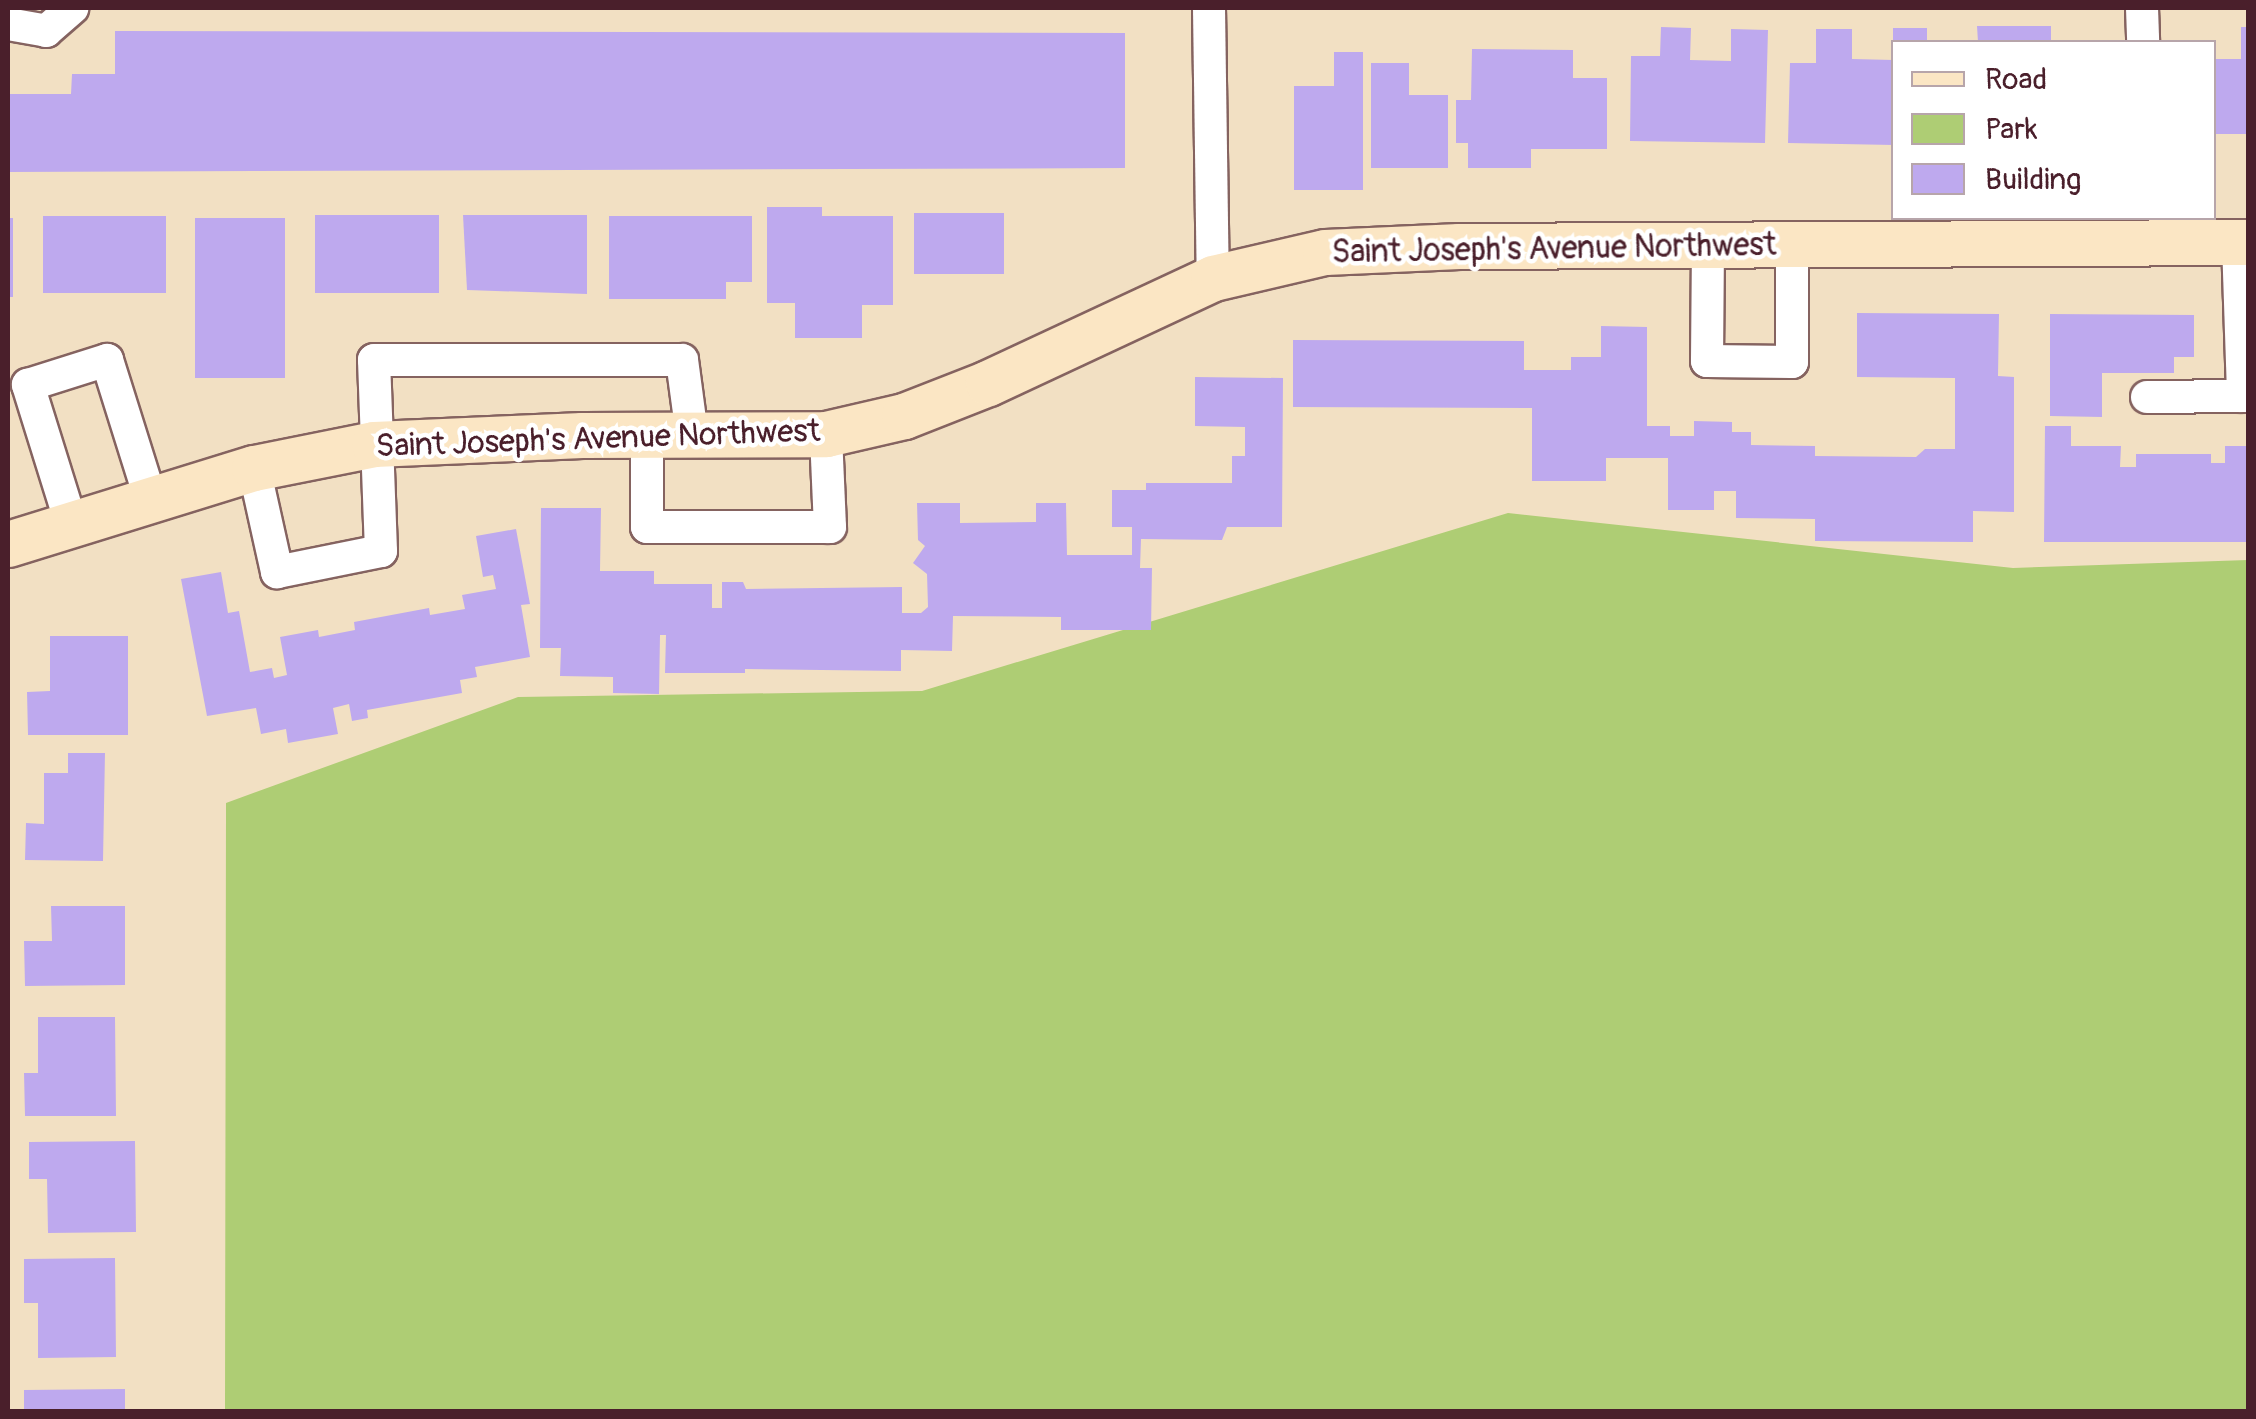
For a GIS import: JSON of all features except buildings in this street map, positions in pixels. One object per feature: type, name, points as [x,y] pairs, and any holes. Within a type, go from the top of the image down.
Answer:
[{"type":"street","points":[[8,24],[46,30],[72,8]]},
{"type":"street","points":[[1209,8],[1212,278]]},
{"type":"street","points":[[2142,8],[2143,40]]},
{"type":"street","name":"Saint Joseph's Avenue Northwest","points":[[8,544],[254,468],[374,444],[826,434],[904,416],[988,383],[1212,278],[1325,252],[1792,244],[2146,230],[2243,242]]},
{"type":"street","points":[[2147,397],[2246,396],[2243,242]]},
{"type":"street","points":[[1708,245],[1707,361],[1792,362],[1792,244]]},
{"type":"street","points":[[72,523],[28,385],[108,360],[150,497]]},
{"type":"street","points":[[254,468],[277,572],[381,550],[374,444],[374,360],[682,360],[692,435]]},
{"type":"street","points":[[647,436],[647,528],[830,527],[826,434]]},
{"type":"green space","points":[[1508,513],[2013,568],[2248,560],[2248,1411],[225,1412],[226,803],[518,697],[922,691]]}]
